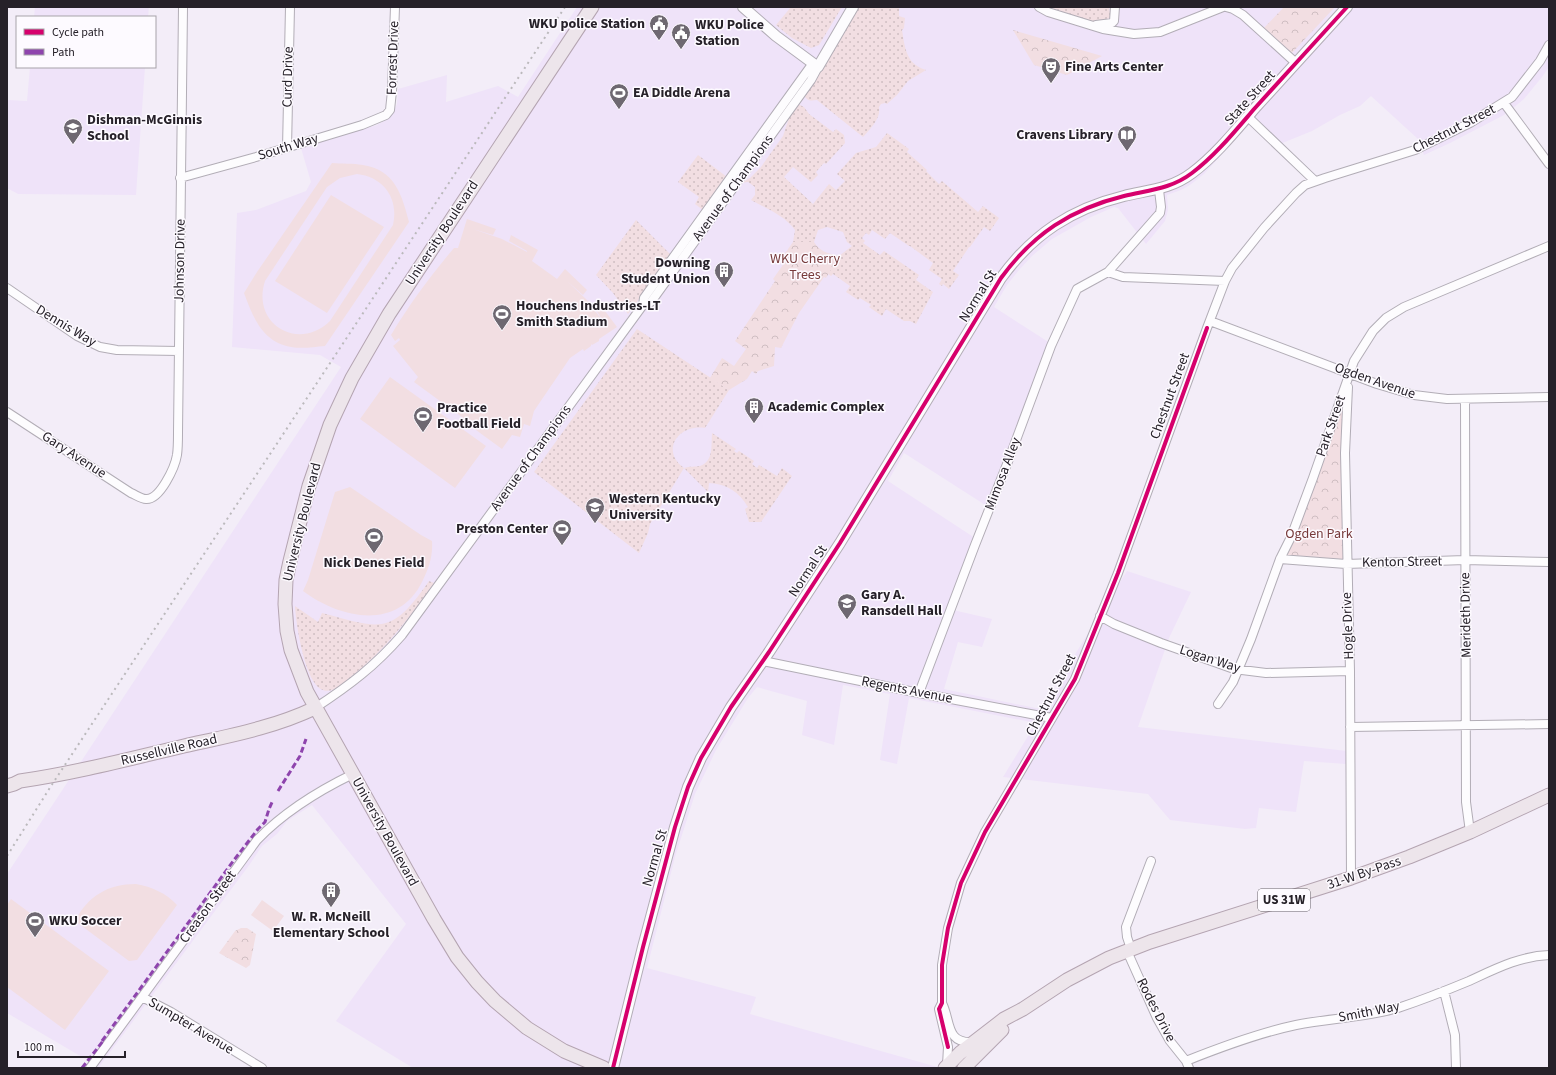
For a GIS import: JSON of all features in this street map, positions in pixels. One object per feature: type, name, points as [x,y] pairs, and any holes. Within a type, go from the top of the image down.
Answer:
[{"type":"main road","name":"University Boulevard","points":[[592,7],[382,326],[358,365],[330,426],[315,466],[304,502],[290,561],[285,590],[286,618],[291,650],[300,676],[315,708],[449,945],[468,972],[495,1001],[532,1031],[564,1051],[604,1068]]},
{"type":"main road","name":"Russellville Road","points":[[7,786],[14,784],[13,781],[91,769],[252,731],[291,719],[315,708]]},
{"type":"main road","name":"31-W By-Pass","points":[[946,1067],[973,1042],[1004,1019],[1023,1009],[1080,973],[1129,950],[1177,933],[1351,878],[1409,857],[1470,832],[1549,795]]},
{"type":"main road","name":"31-W By-Pass","points":[[964,1068],[993,1037],[1010,1023],[1023,1009]]},
{"type":"street","name":"Johnson Drive","points":[[142,498],[151,498],[158,492],[168,478],[176,460],[178,447],[183,7]]},
{"type":"street","name":"Curd Drive","points":[[287,148],[290,7]]},
{"type":"street","name":"Forrest Drive","points":[[390,109],[394,58],[395,7]]},
{"type":"street","points":[[743,7],[776,36],[816,65]]},
{"type":"street","points":[[816,65],[846,7]]},
{"type":"street","points":[[816,65],[853,7]]},
{"type":"street","points":[[1039,7],[1048,12],[1093,26],[1134,34],[1160,32],[1227,7],[1243,16],[1296,63]]},
{"type":"street","points":[[1093,26],[1112,23],[1116,18],[1115,7]]},
{"type":"street","name":"State Street","points":[[1159,190],[1192,174],[1208,159],[1347,7]]},
{"type":"street","name":"Chestnut Street","points":[[973,1042],[964,1042],[950,1032],[945,1009],[942,1003],[942,965],[946,938],[961,883],[989,826],[1075,679],[1141,511],[1225,280],[1243,253],[1278,212],[1305,185],[1415,150],[1470,123],[1504,103],[1516,92],[1540,61],[1549,45]]},
{"type":"street","name":"Avenue of Champions","points":[[315,708],[360,677],[386,653],[402,635],[643,305],[651,302],[811,80],[816,65]]},
{"type":"street","points":[[1504,103],[1549,164]]},
{"type":"street","name":"South Way","points":[[180,178],[369,123],[386,115],[390,109]]},
{"type":"street","points":[[1248,117],[1315,181]]},
{"type":"street","name":"Mimosa Alley","points":[[919,693],[974,545],[1009,459],[1051,346],[1077,289],[1108,272],[1160,213],[1161,207],[1159,190]]},
{"type":"street","name":"Normal St","points":[[613,1068],[656,894],[688,787],[701,758],[731,707],[840,543],[1001,278],[1017,258],[1035,240],[1054,226],[1078,212],[1118,197],[1145,191],[1159,190]]},
{"type":"street","name":"Park Street","points":[[1218,704],[1226,694],[1239,670],[1268,595],[1280,559],[1291,537],[1354,361],[1362,346],[1373,331],[1392,314],[1404,307],[1549,246]]},
{"type":"street","points":[[1108,272],[1123,277],[1225,280]]},
{"type":"street","name":"Dennis Way","points":[[7,288],[77,336],[100,347],[118,350],[179,352]]},
{"type":"street","name":"Ogden Avenue","points":[[1210,321],[1398,391],[1414,395],[1465,399],[1549,397]]},
{"type":"street","name":"Hogle Drive","points":[[1350,373],[1345,453],[1346,564],[1350,671],[1351,878]]},
{"type":"street","name":"Merideth Drive","points":[[1465,399],[1466,802],[1470,832]]},
{"type":"street","name":"Gary Avenue","points":[[7,412],[131,493],[142,498]]},
{"type":"street","name":"Kenton Street","points":[[1280,559],[1346,564],[1465,560],[1549,562]]},
{"type":"street","name":"Logan Way","points":[[1100,616],[1114,624],[1160,643],[1211,662],[1239,670],[1266,673],[1350,671]]},
{"type":"street","name":"Regents Avenue","points":[[763,661],[919,693],[1052,718]]},
{"type":"street","points":[[1350,727],[1549,724]]},
{"type":"street","name":"Creason Street","points":[[90,1068],[257,840],[271,825],[293,808],[333,783],[353,774]]},
{"type":"street","name":"Rodes Drive","points":[[1151,861],[1126,927],[1129,950],[1162,1026],[1187,1064]]},
{"type":"street","name":"Smith Way","points":[[1187,1064],[1215,1050],[1280,1029],[1307,1023],[1364,1016],[1386,1011],[1444,991],[1518,960],[1549,955]]},
{"type":"street","points":[[1444,991],[1455,1035],[1456,1068]]},
{"type":"street","name":"Sumpter Avenue","points":[[142,997],[171,1012],[262,1068]]},
{"type":"street","name":"Chestnut Street","points":[[942,1003],[939,1009],[948,1047],[946,1067]]},
{"type":"shaded area","points":[[35,7],[149,7],[148,16],[34,16]]},
{"type":"shaded area","name":"Western Kentucky University","points":[[577,7],[1549,7],[1549,67],[1542,77],[1524,99],[1504,115],[1450,143],[1424,155],[1418,139],[1371,96],[1360,106],[1340,115],[1312,131],[1280,144],[1254,119],[1204,174],[1190,185],[1167,195],[1168,210],[1165,221],[1146,244],[1118,208],[1114,207],[1091,217],[1052,239],[1032,256],[1019,270],[1007,285],[994,307],[1050,343],[990,508],[904,453],[888,481],[978,540],[953,610],[992,619],[982,647],[958,642],[944,689],[1045,710],[1074,656],[1127,571],[1191,592],[1169,638],[1138,727],[1347,751],[1346,764],[1304,761],[1296,812],[1259,808],[1256,828],[1245,829],[1170,820],[1148,794],[1003,777],[1036,723],[909,698],[897,764],[880,760],[890,694],[843,685],[834,745],[802,735],[807,701],[757,687],[748,698],[716,750],[695,794],[675,857],[647,968],[756,997],[750,1014],[941,1068],[413,1068],[336,1021],[406,924],[312,805],[287,821],[277,834],[262,846],[99,1067],[7,1013],[7,874],[341,367],[320,355],[232,347],[237,213],[256,210],[306,191],[311,182],[301,148],[377,125],[388,119],[393,113],[397,104],[398,89],[447,75],[446,102],[498,86],[518,97]]},
{"type":"shaded area","name":"Dishman-McGinnis School","points":[[30,68],[145,68],[136,195],[18,194],[7,188],[7,100],[27,101]]},
{"type":"green space","points":[[791,7],[842,7],[819,45],[811,48],[792,38],[776,25]]},
{"type":"green space","points":[[854,7],[899,7],[899,16],[905,18],[904,28],[902,30],[904,43],[910,59],[914,64],[926,70],[908,81],[897,95],[887,104],[881,104],[877,119],[863,137],[817,100],[809,100],[804,95]]},
{"type":"green space","points":[[1049,7],[1109,7],[1111,18],[1091,22]]},
{"type":"green space","points":[[1284,7],[1335,7],[1290,55],[1262,30]]},
{"type":"green space","points":[[1013,30],[1102,56],[1067,75],[1034,65]]},
{"type":"green space","points":[[796,104],[804,107],[809,114],[833,132],[836,129],[844,135],[845,143],[826,164],[824,163],[816,172],[818,175],[811,182],[793,167],[784,177],[813,204],[829,184],[836,190],[845,181],[837,174],[856,153],[876,147],[887,133],[909,149],[907,152],[927,170],[926,171],[939,184],[942,181],[978,212],[983,206],[999,218],[990,231],[984,227],[969,247],[953,271],[959,275],[949,289],[943,284],[942,286],[939,284],[942,279],[929,270],[933,263],[890,233],[885,239],[872,230],[869,235],[866,233],[862,238],[865,241],[863,243],[880,255],[884,251],[919,275],[916,280],[933,292],[916,324],[910,321],[904,321],[886,309],[882,316],[869,307],[871,305],[860,298],[858,300],[846,292],[850,286],[833,274],[831,276],[828,274],[839,256],[852,246],[847,242],[843,232],[827,227],[818,230],[814,242],[793,242],[795,230],[791,225],[775,213],[751,200],[755,195],[755,187],[748,182],[741,183],[750,178],[761,167],[783,136]]},
{"type":"green space","points":[[698,155],[727,177],[703,210],[695,204],[699,197],[678,182]]},
{"type":"green space","points":[[332,163],[359,164],[374,168],[383,172],[390,178],[400,193],[409,222],[325,346],[295,348],[281,344],[266,334],[255,319],[244,293]],"holes":[[[357,174],[367,176],[382,185],[391,198],[394,206],[393,225],[330,321],[317,330],[304,334],[292,333],[280,329],[271,321],[265,310],[262,296],[265,281],[327,187],[340,178]]]},
{"type":"green space","points":[[331,195],[384,227],[327,313],[275,281]]},
{"type":"green space","name":"Houchens Industries-LT Smith Stadium","points":[[467,219],[496,229],[493,235],[473,229],[502,239],[527,252],[509,241],[511,235],[538,250],[532,261],[557,279],[565,269],[587,290],[583,295],[567,281],[587,300],[605,324],[594,307],[599,303],[617,327],[599,339],[599,341],[592,345],[591,344],[591,346],[584,351],[583,349],[570,358],[534,411],[530,426],[524,424],[520,437],[512,435],[502,449],[465,422],[466,420],[414,382],[418,377],[393,346],[400,340],[399,338],[395,341],[391,335],[429,279],[454,248],[458,248]]},
{"type":"green space","points":[[636,220],[671,255],[628,314],[613,293],[596,275]]},
{"type":"green space","name":"WKU Cherry Trees","points":[[793,242],[814,242],[822,250],[839,256],[826,278],[824,277],[799,313],[781,348],[775,347],[774,366],[758,371],[756,374],[752,371],[747,379],[729,390],[710,378],[722,358],[734,366],[746,349],[735,341],[775,281],[773,279],[785,262],[781,259]]},
{"type":"green space","points":[[637,329],[729,390],[705,428],[687,430],[680,434],[675,440],[673,454],[684,468],[650,524],[648,533],[639,553],[534,472]]},
{"type":"green space","name":"Practice Football Field","points":[[390,377],[486,446],[455,488],[360,419]]},
{"type":"green space","name":"Ogden Park","points":[[1343,399],[1344,559],[1289,557],[1286,552]]},
{"type":"green space","points":[[712,433],[736,449],[734,451],[737,453],[739,451],[754,461],[752,464],[757,468],[759,465],[777,476],[782,468],[792,476],[761,522],[749,522],[745,509],[748,507],[741,497],[727,487],[709,483],[708,492],[684,468],[700,466],[708,461],[711,452]]},
{"type":"green space","name":"Nick Denes Field","points":[[350,487],[432,541],[430,562],[422,582],[411,598],[398,608],[383,614],[367,615],[350,613],[333,608],[303,591],[308,580],[335,492]]},
{"type":"green space","points":[[429,581],[434,583],[415,609],[396,633],[364,666],[342,685],[334,689],[327,691],[323,690],[317,685],[306,666],[297,626],[295,606],[318,622],[322,613],[359,622],[384,624],[394,620],[405,611]]},
{"type":"green space","points":[[136,884],[158,891],[177,905],[137,960],[129,961],[75,921],[86,905],[100,893],[116,886]]},
{"type":"green space","name":"WKU Soccer","points":[[11,899],[109,971],[65,1030],[7,987],[7,905]]},
{"type":"green space","points":[[262,900],[284,916],[273,931],[251,915]]},
{"type":"green space","points":[[241,928],[247,928],[256,934],[250,965],[246,968],[219,953],[235,931]]},
{"type":"railway","points":[[7,856],[51,786],[565,7]]},
{"type":"marked path","points":[[278,791],[300,756],[306,739]]},
{"type":"marked path","points":[[102,1041],[234,860],[265,822],[273,800]]},
{"type":"marked path","points":[[82,1068],[103,1041]]},
{"type":"cycle path","points":[[613,1068],[675,827],[688,787],[701,758],[731,707],[769,652],[840,543],[1001,278],[1026,248],[1055,225],[1070,216],[1105,201],[1168,186],[1184,178],[1201,166],[1225,142],[1347,7]]},
{"type":"cycle path","points":[[948,1047],[939,1009],[942,1003],[942,965],[948,928],[961,883],[985,832],[1075,679],[1118,573],[1207,328]]},
{"type":"place","name":"WKU police Station","points":[[659,41]]},
{"type":"place","name":"WKU Police Station","points":[[681,50]]},
{"type":"place","name":"Fine Arts Center","points":[[1051,84]]},
{"type":"place","name":"EA Diddle Arena","points":[[619,110]]},
{"type":"place","name":"Dishman-McGinnis School","points":[[73,145]]},
{"type":"place","name":"Cravens Library","points":[[1127,152]]},
{"type":"place","name":"Downing Student Union","points":[[724,288]]},
{"type":"place","name":"Houchens Industries-LT Smith Stadium","points":[[502,331]]},
{"type":"place","name":"Academic Complex","points":[[754,424]]},
{"type":"place","name":"Practice Football Field","points":[[423,433]]},
{"type":"place","name":"Western Kentucky University","points":[[595,524]]},
{"type":"place","name":"Preston Center","points":[[562,546]]},
{"type":"place","name":"Nick Denes Field","points":[[374,554]]},
{"type":"place","name":"Gary A. Ransdell Hall","points":[[847,620]]},
{"type":"place","name":"W. R. McNeill Elementary School","points":[[331,908]]},
{"type":"place","name":"WKU Soccer","points":[[35,938]]}]
